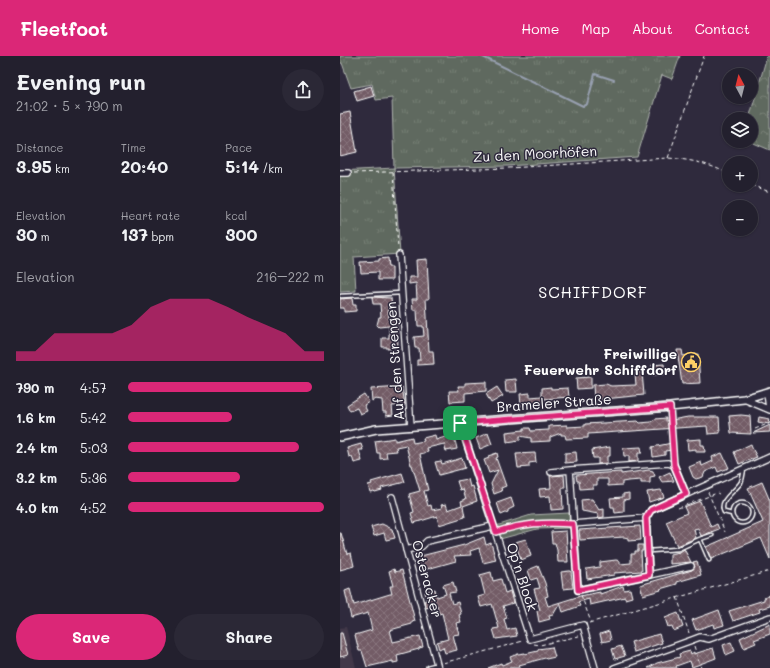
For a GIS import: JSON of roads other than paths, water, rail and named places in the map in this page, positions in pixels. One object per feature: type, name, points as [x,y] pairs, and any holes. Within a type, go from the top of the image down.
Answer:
[{"type":"street","points":[[340,173],[348,173]]},
{"type":"street","name":"Auf den Strengen","points":[[399,255],[411,427]]},
{"type":"street","points":[[744,399],[769,409],[769,392]]},
{"type":"street","name":"Brameler Straße","points":[[340,437],[376,429],[670,407],[744,399],[769,392]]},
{"type":"street","name":"Op'n Block","points":[[460,423],[530,639],[583,625],[595,668]]},
{"type":"street","points":[[649,575],[649,551],[646,518],[651,510],[770,457]]},
{"type":"street","points":[[551,472],[668,463],[674,465],[686,494]]},
{"type":"street","points":[[570,470],[578,590],[691,566]]},
{"type":"street","name":"Osteracker","points":[[392,497],[438,667]]},
{"type":"street","points":[[573,524],[646,518]]},
{"type":"street","points":[[406,550],[422,546],[427,541],[493,526]]},
{"type":"street","points":[[614,668],[700,637],[709,638],[770,617]]},
{"type":"street","points":[[429,668],[438,667]]},
{"type":"lane","name":"Auf den Strengen","points":[[340,296],[402,293]]},
{"type":"lane","points":[[732,514],[724,512],[722,508],[724,502],[742,480],[744,468]]},
{"type":"lane","points":[[744,503],[750,506],[752,513],[750,520],[743,523],[735,521],[732,514],[734,507],[744,503]]},
{"type":"lane","points":[[649,551],[678,548],[712,535]]},
{"type":"lane","points":[[700,540],[709,560]]},
{"type":"waterway","points":[[481,56],[583,106],[587,104],[595,74],[614,80]]},
{"type":"place","name":"Freiwillige Feuerwehr Schiffdorf","points":[[691,362]]},
{"type":"district","name":"SCHIFFDORF","points":[[593,292]]}]
